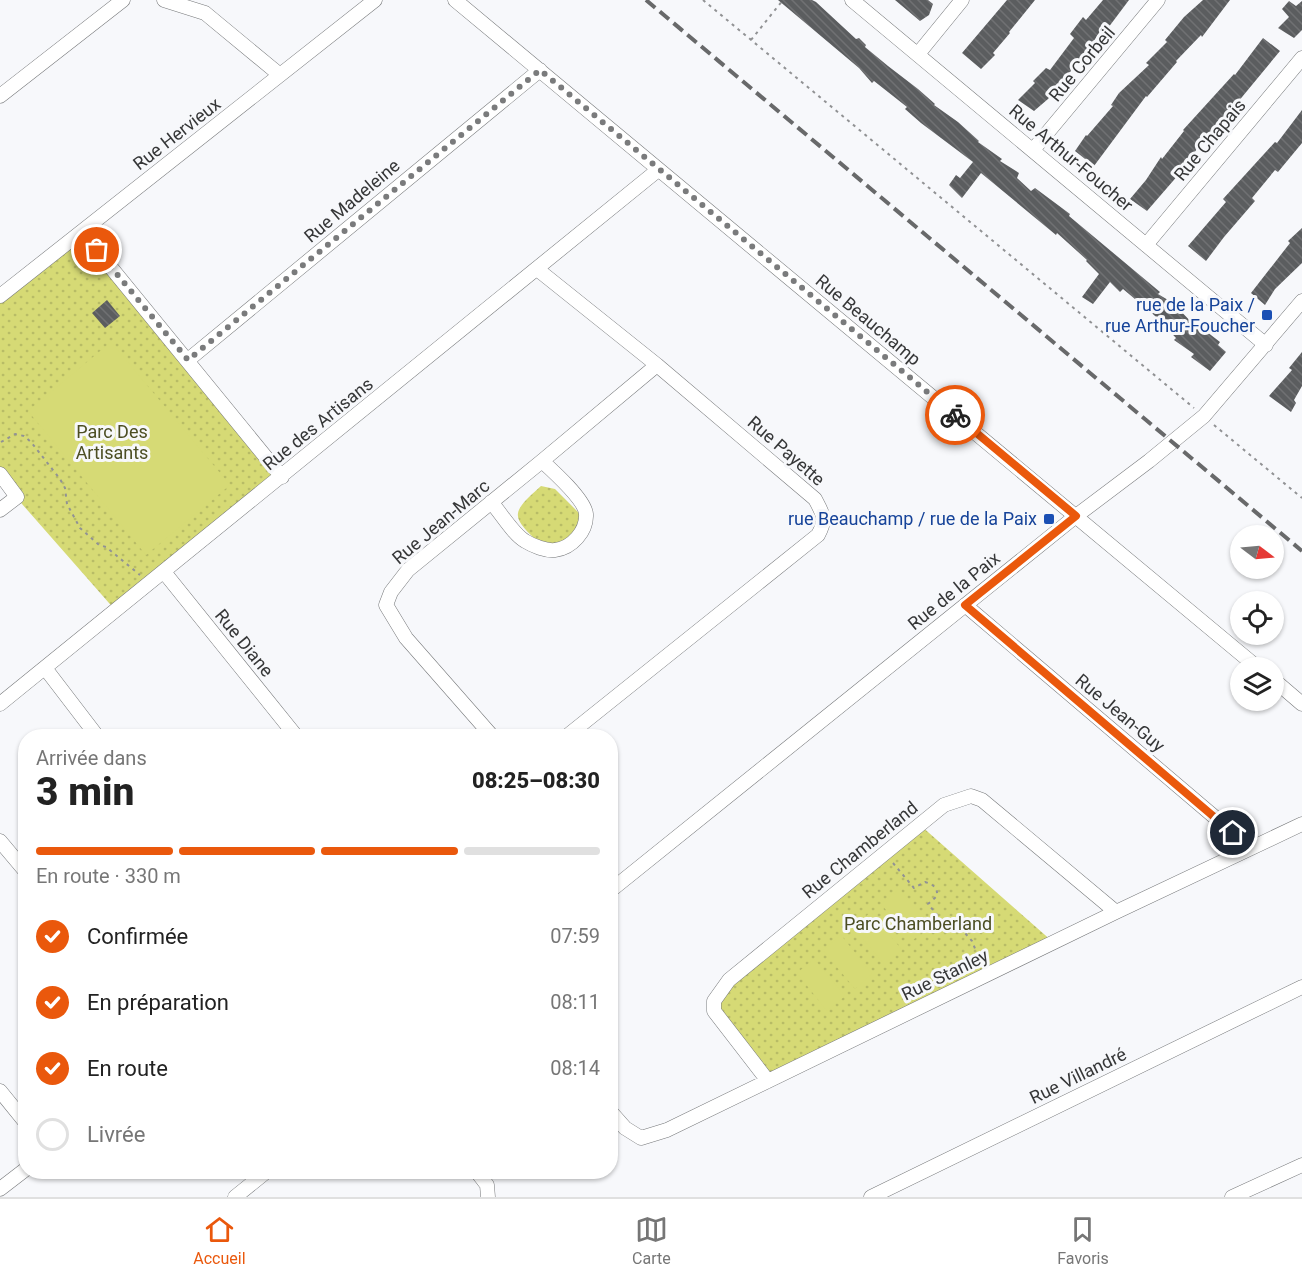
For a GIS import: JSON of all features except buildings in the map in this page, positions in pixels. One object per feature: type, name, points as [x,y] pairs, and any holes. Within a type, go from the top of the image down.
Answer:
[{"type":"street","points":[[0,96],[123,0]]},
{"type":"street","points":[[164,0],[206,13],[280,75]]},
{"type":"street","name":"Rue Hervieux","points":[[0,296],[375,0]]},
{"type":"street","name":"Rue Beauchamp","points":[[455,0],[1245,657]]},
{"type":"street","name":"Rue Arthur-Foucher","points":[[852,0],[1266,345]]},
{"type":"street","points":[[918,54],[962,0]]},
{"type":"street","name":"Rue Corbeil","points":[[1033,150],[1158,0]]},
{"type":"street","name":"Rue Chapais","points":[[1146,245],[1302,58]]},
{"type":"street","name":"Rue Madeleine","points":[[188,360],[540,70]]},
{"type":"street","name":"Rue des Artisans","points":[[0,704],[658,170]]},
{"type":"street","points":[[82,232],[282,477]]},
{"type":"street","name":"Rue Payette","points":[[537,269],[657,364],[815,499],[822,513],[824,525],[818,535],[576,729]]},
{"type":"street","name":"Rue de la Paix","points":[[618,885],[1076,516],[1204,417],[1302,301]]},
{"type":"street","name":"Rue Jean-Marc","points":[[486,729],[406,638],[386,605],[391,592],[408,570],[657,364]]},
{"type":"street","points":[[491,502],[523,540],[539,548],[555,550],[571,544],[582,532],[586,514],[581,501],[542,461]]},
{"type":"street","points":[[0,474],[17,497],[0,510]]},
{"type":"street","name":"Rue Diane","points":[[164,572],[290,729]]},
{"type":"street","name":"Rue Jean-Guy","points":[[965,605],[1251,848]]},
{"type":"street","points":[[45,668],[92,729]]},
{"type":"street","points":[[1284,689],[1302,704]]},
{"type":"street","name":"Rue Chamberland","points":[[768,1081],[714,1011],[714,1001],[729,980],[944,806],[971,796],[982,800],[1116,912]]},
{"type":"street","name":"Rue Stanley","points":[[618,1121],[641,1138],[667,1130],[1302,824]]},
{"type":"street","points":[[0,841],[18,862]]},
{"type":"street","name":"Rue Villandré","points":[[870,1197],[1302,987]]},
{"type":"street","points":[[0,1091],[18,1113]]},
{"type":"street","points":[[1232,1197],[1302,1165]]},
{"type":"street","points":[[0,1189],[18,1174]]},
{"type":"street","points":[[235,1197],[257,1179]]},
{"type":"street","points":[[482,1179],[487,1185],[488,1197]]},
{"type":"path","points":[[703,0],[1302,498]]},
{"type":"path","points":[[751,40],[783,0]]},
{"type":"path","points":[[1,442],[15,434],[31,441],[60,479],[65,488],[68,504],[80,528],[149,583]]},
{"type":"path","points":[[885,853],[914,888],[925,882],[934,886],[937,896],[928,904],[949,929],[965,933],[972,941],[982,966]]},
{"type":"green space","name":"Parc Des Artisants","points":[[82,231],[282,476],[116,611],[15,496],[0,475],[0,295]]},
{"type":"green space","points":[[111,342],[230,485],[146,555],[28,411]]},
{"type":"green space","points":[[541,486],[555,489],[580,514],[574,534],[564,541],[542,546],[520,522],[518,516],[523,504]]},
{"type":"green space","name":"Parc Chamberland","points":[[920,825],[1053,942],[768,1081],[715,1000]]},
{"type":"green space","points":[[899,889],[930,925],[912,941],[881,904]]},
{"type":"green space","points":[[871,912],[902,950],[884,964],[853,927]]},
{"type":"green space","points":[[841,935],[872,974],[855,989],[823,950]]},
{"type":"green space","points":[[814,959],[845,996],[827,1011],[797,973]]},
{"type":"railway","points":[[646,0],[1302,551]]},
{"type":"way so far","points":[[97,250],[188,360],[540,70],[955,415]]},
{"type":"place","name":"rue de la Paix / rue Arthur-Foucher","points":[[1267,315]]},
{"type":"place","name":"rue Beauchamp / rue de la Paix","points":[[1049,519]]},
{"type":"route","points":[[955,415],[1076,516],[965,605],[1233,833]]}]
